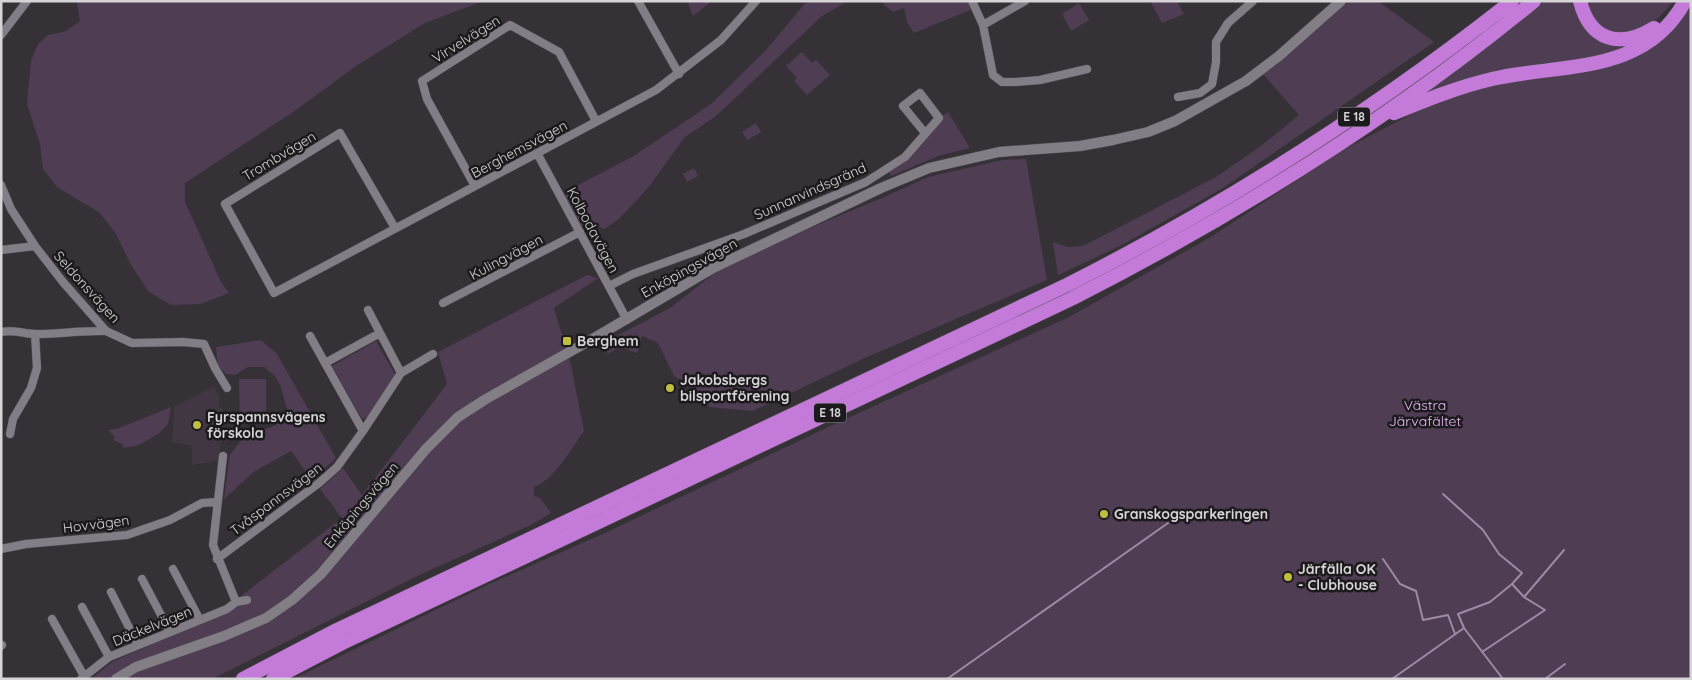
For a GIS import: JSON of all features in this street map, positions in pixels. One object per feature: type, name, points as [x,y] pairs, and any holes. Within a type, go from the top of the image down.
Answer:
[{"type":"highway","points":[[1478,28],[1503,1]]},
{"type":"highway","name":"E 18","points":[[243,679],[337,630],[1115,261],[1212,206],[1301,152],[1372,105],[1512,1]]},
{"type":"highway","name":"E 18","points":[[273,679],[342,643],[1073,298],[1137,265],[1284,180],[1373,122],[1473,49],[1534,1]]},
{"type":"highway","points":[[1580,1],[1584,15],[1593,28],[1605,36],[1618,40],[1636,37],[1654,28],[1677,1]]},
{"type":"highway","points":[[1373,122],[1453,90],[1483,82],[1511,76],[1582,67],[1622,56],[1654,37],[1671,22],[1685,1]]},
{"type":"street","points":[[1,35],[27,1]]},
{"type":"street","points":[[638,1],[678,74]]},
{"type":"street","name":"Berghemsvägen","points":[[274,293],[656,90],[721,40],[756,1]]},
{"type":"street","points":[[972,1],[983,25],[993,75],[1002,82],[1040,80],[1087,68]]},
{"type":"street","points":[[983,25],[1024,1]]},
{"type":"street","points":[[1178,97],[1200,92],[1212,84],[1216,62],[1216,42],[1228,23],[1254,1]]},
{"type":"street","name":"Enköpingsvägen","points":[[116,679],[136,667],[245,628],[266,618],[292,600],[321,574],[426,449],[458,417],[486,399],[627,320],[713,268],[882,188],[929,168],[999,152],[1080,146],[1114,140],[1148,132],[1175,121],[1246,81],[1279,56],[1341,1]]},
{"type":"street","name":"Virvelvägen","points":[[476,186],[427,99],[422,81],[510,25],[559,52],[596,121]]},
{"type":"street","name":"Sunnanvindsgränd","points":[[609,286],[633,274],[744,234],[866,182],[905,157],[926,133],[939,118],[920,93],[903,106],[926,133]]},
{"type":"street","name":"Trombvägen","points":[[274,293],[225,204],[340,133],[394,228]]},
{"type":"street","name":"Kolbodavägen","points":[[537,153],[627,320]]},
{"type":"street","name":"Seldonsvägen","points":[[1,185],[11,209],[35,246],[106,331],[132,343],[183,342],[204,344],[227,388]]},
{"type":"street","name":"Kulingvägen","points":[[443,303],[580,232]]},
{"type":"street","points":[[1,250],[35,246]]},
{"type":"street","points":[[368,310],[401,373]]},
{"type":"street","points":[[1,332],[35,334],[92,330],[106,331]]},
{"type":"street","points":[[325,363],[380,333]]},
{"type":"street","points":[[10,434],[13,419],[31,388],[37,368],[35,334]]},
{"type":"street","points":[[310,336],[363,431]]},
{"type":"street","name":"Tvåspannsvägen","points":[[217,558],[319,483],[337,467],[401,373],[433,354]]},
{"type":"street","points":[[223,456],[213,546],[236,602]]},
{"type":"street","name":"Hovvägen","points":[[1,549],[26,544],[127,535],[170,520],[202,502],[218,502]]},
{"type":"street","points":[[173,569],[200,620]]},
{"type":"street","points":[[142,579],[170,632]]},
{"type":"street","points":[[111,592],[138,645]]},
{"type":"street","name":"Däckelvägen","points":[[82,678],[109,657],[227,609],[236,602],[247,600]]},
{"type":"street","points":[[82,607],[109,657]]},
{"type":"street","points":[[52,619],[82,678]]},
{"type":"shaded area","name":"Fyrspannsvägens förskola","points":[[214,386],[220,399],[219,407],[223,408],[219,461],[192,465],[192,446],[172,442],[174,407]]},
{"type":"green space","points":[[77,1],[483,1],[425,23],[356,66],[296,110],[185,183],[185,202],[221,282],[229,293],[200,304],[171,305],[148,291],[130,263],[116,234],[100,213],[57,187],[43,169],[40,144],[27,104],[31,61],[38,44],[48,35],[66,31],[80,21]]},
{"type":"green space","points":[[687,1],[712,1],[693,16]]},
{"type":"green space","points":[[807,1],[848,1],[822,16],[716,116],[684,138],[648,188],[619,219],[604,229],[591,223],[581,226],[563,193],[632,157],[711,104],[766,50]]},
{"type":"green space","points":[[880,1],[972,1],[975,8],[914,33],[907,22],[904,8],[893,12]]},
{"type":"green space","points":[[1150,1],[1179,1],[1178,3],[1184,14],[1162,23]]},
{"type":"green space","points":[[1349,1],[1378,1],[1434,42],[1223,188],[1120,246],[1058,275],[1053,242],[1068,247],[1083,246],[1216,177],[1261,146],[1299,115],[1263,74],[1277,65]]},
{"type":"green space","points":[[1545,1],[1576,1],[1582,22],[1637,44],[1632,47],[1417,100],[1502,36]]},
{"type":"green space","points":[[1586,1],[1674,1],[1649,26],[1634,33],[1625,34],[1602,28],[1596,23],[1589,13]]},
{"type":"green space","points":[[1079,3],[1089,20],[1071,31],[1062,14]]},
{"type":"green space","name":"Västra Järvafältet","points":[[1691,6],[1691,679],[293,679],[487,585],[607,532],[837,423],[1069,317],[1209,238],[1343,150],[1433,103],[1506,81],[1587,71],[1671,30]]},
{"type":"green space","points":[[802,52],[812,63],[816,60],[830,75],[807,95],[794,81],[797,78],[786,66]]},
{"type":"green space","points":[[948,112],[970,148],[938,156],[891,176],[887,169],[905,157],[939,118]]},
{"type":"green space","points":[[756,123],[761,132],[747,140],[742,132]]},
{"type":"green space","points":[[1026,159],[1047,280],[867,357],[753,411],[710,407],[686,382],[674,376],[658,343],[642,336],[637,353],[620,347],[608,354],[606,350],[613,338],[670,308],[716,272],[781,240],[928,177],[1002,160]]},
{"type":"green space","points":[[694,168],[698,176],[687,182],[683,174]]},
{"type":"green space","points":[[587,275],[598,278],[554,308],[571,365],[584,431],[549,478],[534,487],[534,496],[540,498],[551,513],[531,525],[417,576],[212,679],[91,679],[112,662],[241,605],[241,596],[342,518],[320,489],[343,468],[362,495],[447,384],[438,352]]},
{"type":"green space","points":[[261,340],[277,354],[336,458],[312,480],[291,451],[255,471],[224,499],[230,455],[246,433],[269,428],[284,421],[287,409],[281,387],[275,376],[264,367],[248,367],[235,375],[226,374],[218,365],[216,347]]},
{"type":"green space","points":[[376,341],[396,376],[370,416],[362,419],[332,366]]},
{"type":"green space","points":[[239,379],[266,379],[266,423],[240,423]]},
{"type":"green space","points":[[171,407],[168,424],[158,434],[139,445],[124,448],[122,444],[113,440],[115,437],[108,430],[117,429]]},
{"type":"waterway","points":[[1443,494],[1483,530],[1499,554],[1522,573],[1512,584],[1524,597],[1545,610],[1482,652]]},
{"type":"waterway","points":[[947,679],[1168,523]]},
{"type":"waterway","points":[[1524,597],[1564,550]]},
{"type":"waterway","points":[[1383,559],[1400,584],[1416,591],[1423,620],[1448,615],[1455,634]]},
{"type":"waterway","points":[[1392,679],[1464,628],[1458,614],[1490,602],[1512,584]]},
{"type":"waterway","points":[[1464,628],[1503,679]]},
{"type":"waterway","points":[[1545,679],[1565,664]]},
{"type":"place","name":"Berghem","points":[[567,341]]},
{"type":"place","name":"Jakobsbergs bilsportförening","points":[[670,388]]},
{"type":"place","name":"Fyrspannsvägens förskola","points":[[197,425]]},
{"type":"place","name":"Granskogsparkeringen","points":[[1104,514]]},
{"type":"place","name":"Järfälla OK - Clubhouse","points":[[1288,577]]}]
